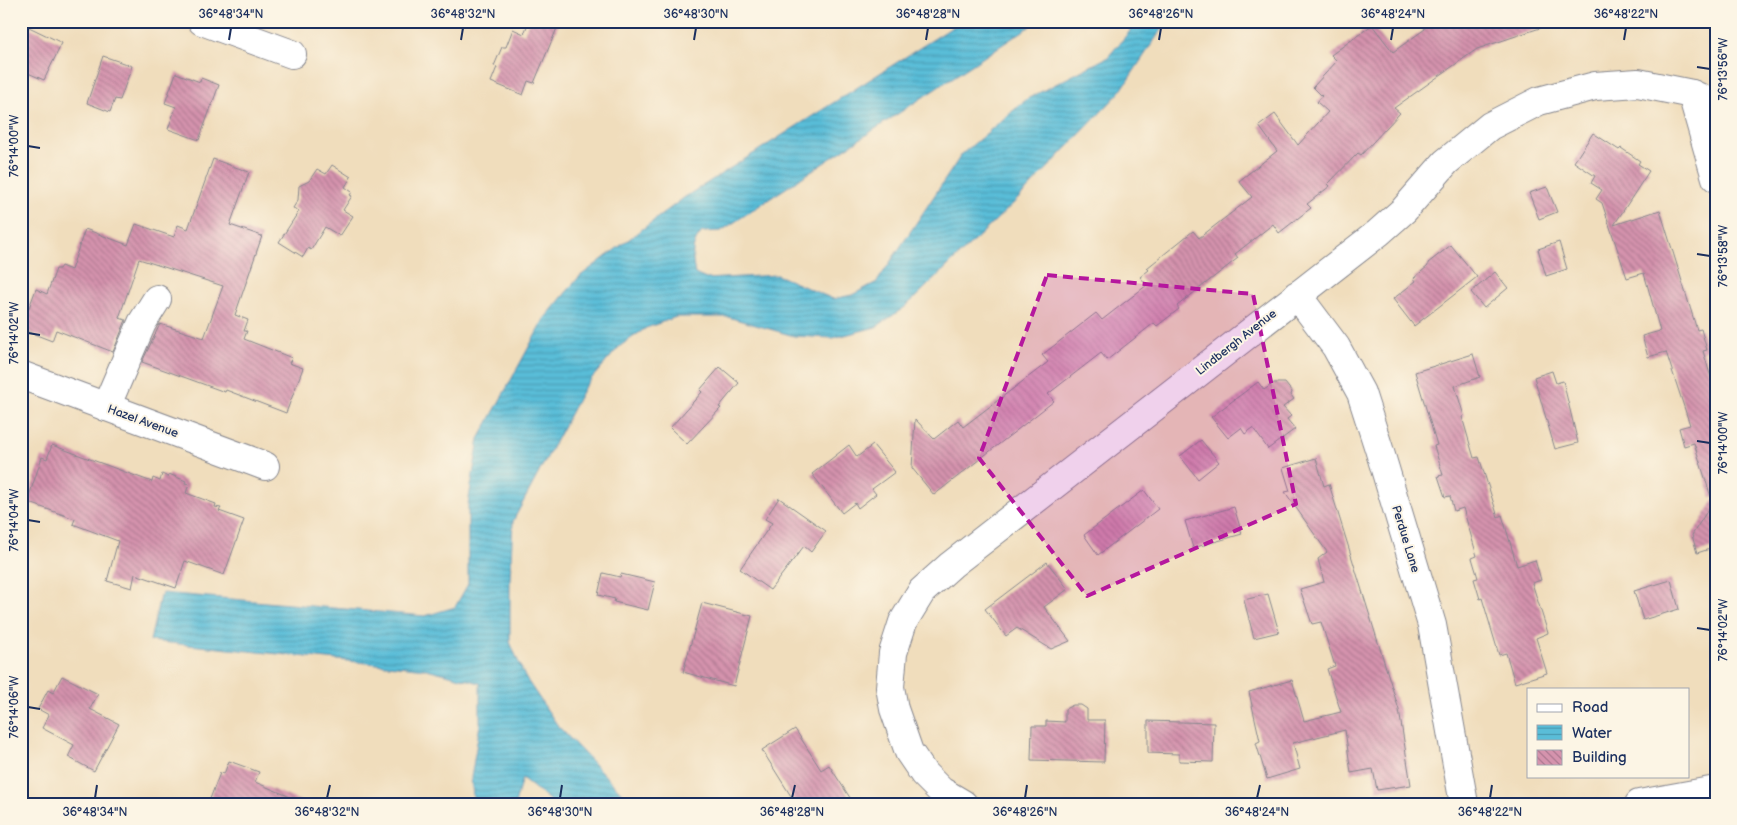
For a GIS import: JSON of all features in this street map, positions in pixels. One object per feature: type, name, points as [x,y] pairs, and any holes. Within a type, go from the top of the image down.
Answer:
[{"type":"street","points":[[202,21],[292,54]]},
{"type":"street","name":"Lindbergh Avenue","points":[[963,804],[941,791],[924,774],[909,752],[894,709],[890,686],[894,654],[903,622],[922,591],[951,565],[1378,233],[1404,210],[1446,162],[1490,126],[1548,98],[1595,86],[1638,83],[1704,99]]},
{"type":"street","points":[[1704,99],[1716,178]]},
{"type":"street","name":"Perdue Lane","points":[[1296,295],[1336,346],[1361,393],[1380,449],[1432,624],[1464,804]]},
{"type":"street","points":[[106,407],[142,323],[157,299]]},
{"type":"street","name":"Hazel Avenue","points":[[21,376],[264,466]]},
{"type":"street","points":[[1639,804],[1716,790]]},
{"type":"highlighted area","points":[[1047,275],[1253,294],[1296,504],[1087,596],[979,458]]},
{"type":"water","points":[[962,21],[1038,21],[721,231],[702,232],[694,247],[695,274],[706,279],[777,275],[833,299],[852,295],[877,282],[962,154],[1027,99],[1108,57],[1136,21],[1167,21],[1120,92],[1021,196],[905,307],[876,327],[833,338],[794,336],[728,317],[676,317],[646,328],[620,346],[585,386],[513,521],[510,580],[510,642],[525,677],[558,726],[632,804],[554,804],[522,778],[515,804],[474,804],[471,778],[480,724],[480,683],[427,669],[150,641],[160,596],[163,593],[425,616],[455,607],[468,584],[468,504],[479,439],[544,319],[579,277],[685,197]]},
{"type":"building","points":[[529,21],[560,21],[534,83],[528,81],[523,95],[491,82],[497,67],[494,66],[502,47],[506,47],[513,29],[524,34]]},
{"type":"building","points":[[1420,21],[1549,21],[1549,25],[1477,49],[1394,108],[1400,113],[1361,155],[1358,153],[1328,184],[1330,186],[1307,204],[1311,208],[1279,233],[1273,224],[1235,254],[1238,258],[1177,306],[1179,309],[1157,326],[1154,323],[1107,360],[1101,353],[1048,394],[1054,401],[934,495],[912,468],[915,419],[934,439],[958,420],[963,427],[1048,362],[1042,355],[1096,313],[1102,320],[1147,285],[1140,277],[1149,270],[1147,268],[1193,231],[1199,238],[1252,197],[1239,181],[1277,151],[1259,126],[1275,114],[1298,145],[1328,112],[1317,102],[1322,96],[1313,87],[1337,61],[1331,55],[1372,25],[1393,52],[1425,29]]},
{"type":"building","points":[[29,27],[62,43],[44,80],[21,70],[21,43]]},
{"type":"building","points":[[103,56],[132,66],[120,100],[115,99],[110,112],[87,103]]},
{"type":"building","points":[[176,73],[200,82],[201,78],[219,85],[199,140],[168,129],[176,107],[165,103]]},
{"type":"building","points":[[1593,133],[1619,150],[1621,148],[1640,161],[1638,164],[1649,171],[1614,225],[1660,210],[1697,330],[1701,329],[1707,350],[1703,351],[1716,394],[1716,496],[1711,497],[1694,443],[1684,446],[1679,428],[1690,425],[1666,352],[1648,357],[1642,336],[1660,331],[1644,273],[1627,278],[1602,203],[1596,199],[1602,190],[1591,183],[1595,176],[1574,162]]},
{"type":"building","points":[[213,159],[249,172],[230,225],[262,236],[235,315],[248,320],[244,331],[247,331],[244,339],[292,358],[289,363],[303,368],[286,413],[226,390],[225,392],[142,362],[160,324],[204,338],[223,286],[139,259],[119,318],[126,320],[113,352],[56,330],[52,341],[21,329],[36,289],[47,294],[56,269],[59,269],[61,266],[71,270],[85,229],[128,245],[136,224],[174,237],[178,225],[188,229]]},
{"type":"building","points":[[332,165],[351,177],[345,187],[352,192],[350,195],[352,196],[343,210],[353,216],[340,236],[325,227],[311,250],[308,248],[303,257],[279,242],[299,211],[293,208],[298,200],[299,186],[309,181],[317,169],[326,174]]},
{"type":"building","points":[[1547,187],[1557,212],[1539,219],[1529,193]]},
{"type":"building","points":[[1559,242],[1567,269],[1546,276],[1538,249]]},
{"type":"building","points":[[1451,245],[1477,277],[1414,326],[1393,299],[1416,281],[1414,278],[1428,266],[1428,263]]},
{"type":"building","points":[[1495,272],[1508,288],[1484,308],[1471,292]]},
{"type":"building","points":[[1473,354],[1480,377],[1455,386],[1464,416],[1462,417],[1474,458],[1479,457],[1498,517],[1502,515],[1517,566],[1535,560],[1541,580],[1532,583],[1548,633],[1536,638],[1547,673],[1515,683],[1506,653],[1499,655],[1482,598],[1480,599],[1474,579],[1478,578],[1472,558],[1477,556],[1463,508],[1454,511],[1450,496],[1445,497],[1438,476],[1443,475],[1434,446],[1437,445],[1415,372]]},
{"type":"building","points":[[720,367],[739,383],[719,407],[721,408],[687,444],[670,428],[702,392],[700,390]]},
{"type":"building","points":[[1552,371],[1556,383],[1563,381],[1578,443],[1555,449],[1534,377]]},
{"type":"building","points":[[1258,382],[1264,390],[1274,383],[1285,383],[1292,392],[1291,395],[1294,399],[1283,407],[1291,416],[1287,419],[1295,429],[1268,449],[1253,428],[1245,434],[1241,428],[1228,438],[1211,417]]},
{"type":"building","points":[[1201,440],[1219,462],[1198,479],[1180,456]]},
{"type":"building","points":[[52,445],[152,482],[153,478],[160,481],[162,474],[168,477],[169,474],[189,484],[186,493],[216,504],[215,507],[221,508],[219,511],[244,520],[224,575],[185,561],[176,588],[135,574],[132,588],[107,581],[118,541],[73,524],[75,519],[27,502],[42,457],[47,459]]},
{"type":"building","points":[[849,445],[857,457],[873,445],[895,472],[872,489],[876,494],[858,508],[855,503],[842,513],[812,474]]},
{"type":"building","points":[[1316,458],[1324,486],[1329,484],[1399,710],[1411,785],[1377,790],[1373,769],[1351,773],[1345,730],[1293,743],[1300,769],[1267,779],[1256,743],[1260,741],[1249,692],[1292,680],[1304,721],[1341,712],[1327,669],[1335,666],[1321,622],[1312,624],[1300,589],[1324,582],[1318,559],[1327,552],[1285,492],[1290,491],[1283,468]]},
{"type":"building","points":[[1144,490],[1158,509],[1098,555],[1084,535]]},
{"type":"building","points":[[1716,497],[1716,547],[1697,553],[1692,535]]},
{"type":"building","points":[[779,498],[826,531],[811,552],[804,546],[770,590],[740,569],[772,523],[765,519]]},
{"type":"building","points":[[1234,507],[1242,534],[1193,548],[1185,521]]},
{"type":"building","points":[[1047,562],[1068,589],[1044,607],[1070,641],[1051,649],[1017,628],[1006,636],[985,609]]},
{"type":"building","points":[[603,573],[620,577],[621,574],[655,582],[648,610],[614,602],[615,599],[598,595]]},
{"type":"building","points":[[1671,580],[1679,609],[1643,620],[1634,591]]},
{"type":"building","points":[[1268,594],[1279,632],[1254,638],[1244,600]]},
{"type":"building","points":[[702,603],[752,616],[734,686],[683,672]]},
{"type":"building","points":[[62,676],[98,694],[90,709],[119,724],[94,771],[68,757],[74,745],[42,728],[49,715],[38,709],[48,690],[53,693]]},
{"type":"building","points":[[1073,705],[1081,705],[1087,709],[1087,720],[1105,720],[1104,762],[1031,760],[1032,726],[1046,726],[1046,721],[1065,722],[1065,709]]},
{"type":"building","points":[[1148,721],[1214,723],[1213,762],[1179,761],[1179,754],[1148,753]]},
{"type":"building","points":[[795,729],[821,770],[829,765],[854,804],[796,804],[762,750]]},
{"type":"building","points":[[229,761],[259,772],[255,782],[307,804],[208,804],[220,773],[224,774]]}]
